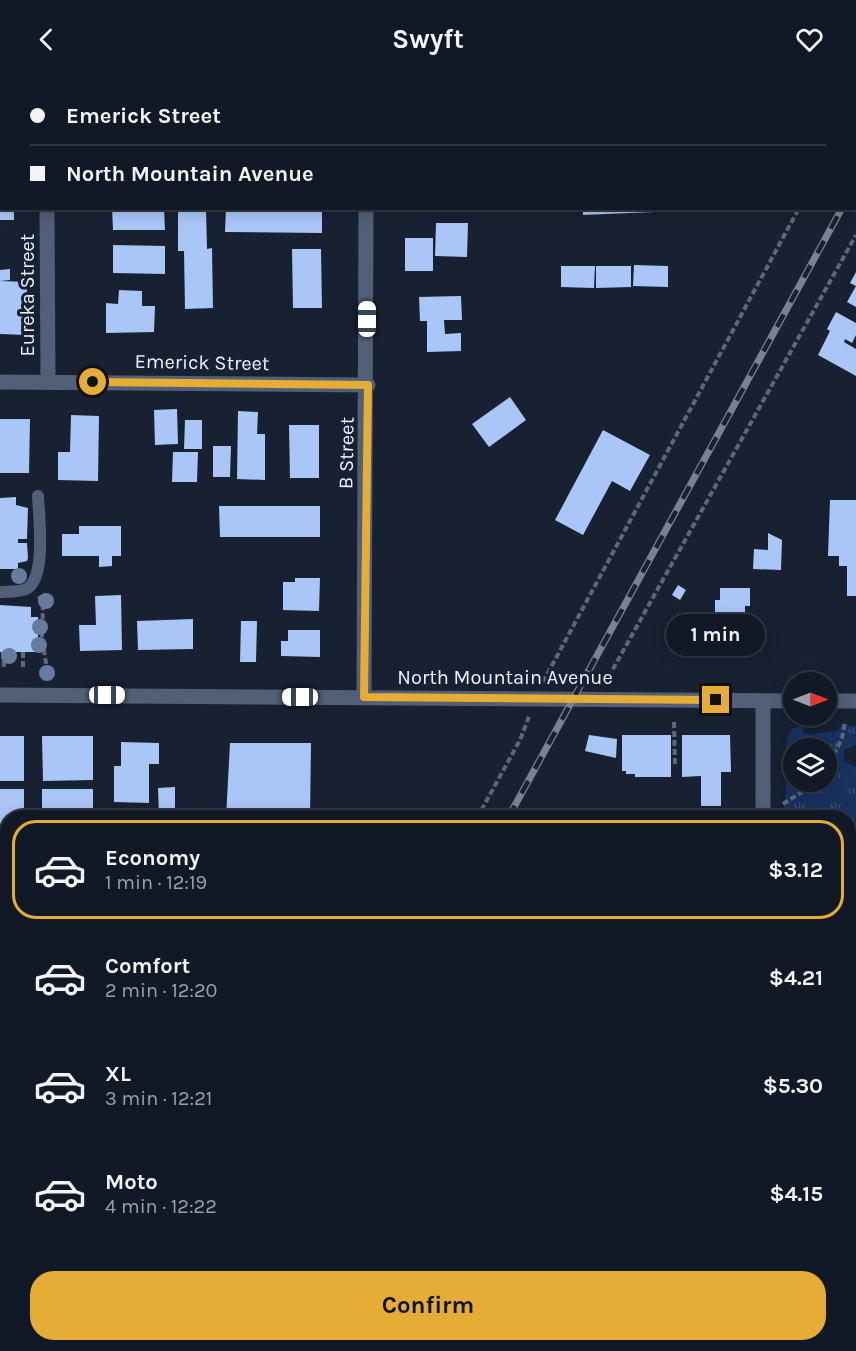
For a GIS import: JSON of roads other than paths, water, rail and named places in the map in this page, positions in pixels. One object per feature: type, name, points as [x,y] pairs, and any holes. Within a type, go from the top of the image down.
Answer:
[{"type":"street","name":"Eureka Street","points":[[48,210],[48,382]]},
{"type":"street","name":"B Street","points":[[364,697],[368,385],[366,210]]},
{"type":"street","name":"Emerick Street","points":[[0,382],[368,385]]},
{"type":"street","name":"North Mountain Avenue","points":[[0,694],[783,701]]},
{"type":"street","points":[[763,701],[763,810]]},
{"type":"street","points":[[837,701],[856,701]]},
{"type":"lane","points":[[0,592],[22,591],[31,585],[38,574],[38,496]]},
{"type":"railway","points":[[512,810],[841,210]]}]
